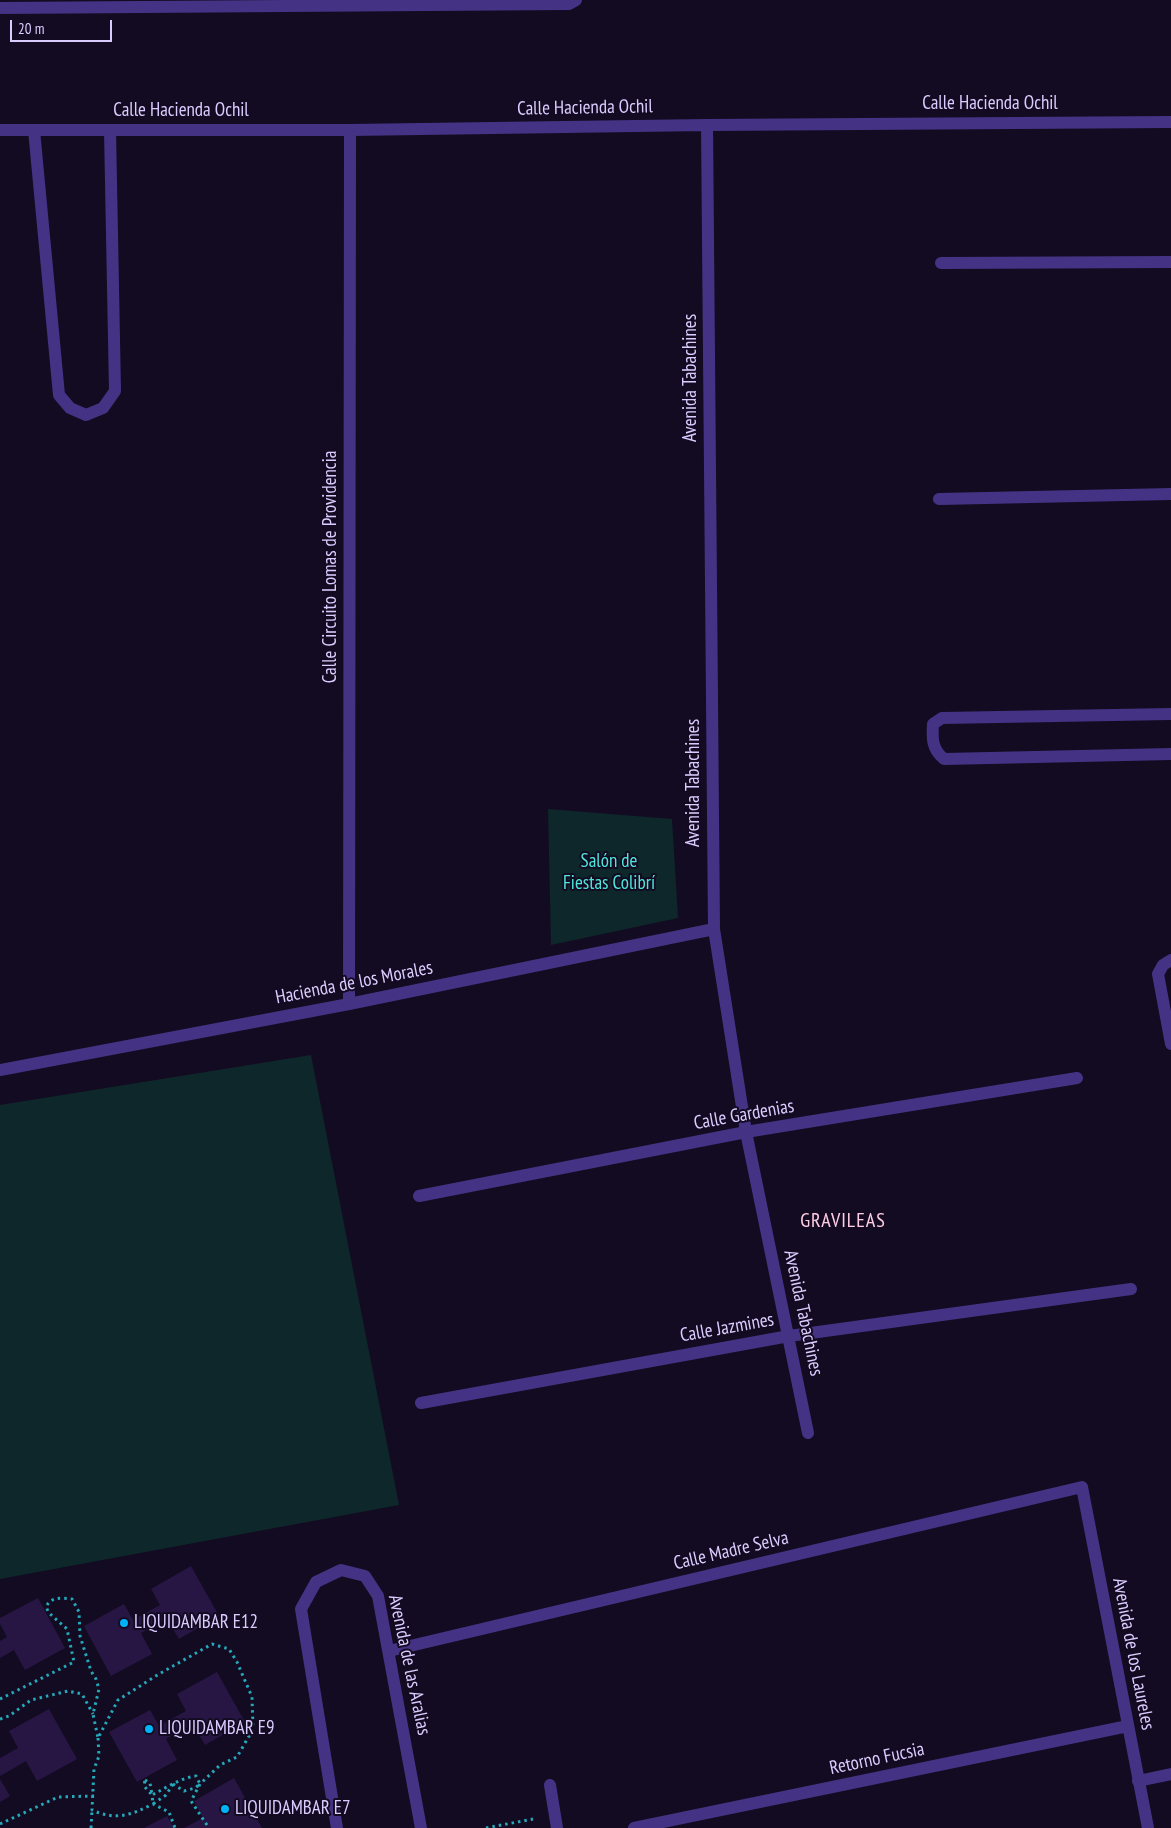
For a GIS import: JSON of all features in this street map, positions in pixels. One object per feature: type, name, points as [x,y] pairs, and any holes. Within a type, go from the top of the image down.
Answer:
[{"type":"street","points":[[0,8],[573,2]]},
{"type":"street","name":"Calle Hacienda Ochil","points":[[0,130],[350,130],[707,124],[1171,122]]},
{"type":"street","name":"Avenida Tabachines","points":[[707,124],[714,929],[746,1132],[808,1433]]},
{"type":"street","points":[[34,130],[59,395],[70,408],[86,415],[104,408],[115,391],[110,130]]},
{"type":"street","name":"Calle Circuito Lomas de Providencia","points":[[349,1004],[350,130]]},
{"type":"street","points":[[941,263],[1171,262]]},
{"type":"street","points":[[939,498],[1171,494]]},
{"type":"street","points":[[1171,714],[942,718],[933,724],[932,738],[936,752],[944,759],[1171,754]]},
{"type":"street","name":"Hacienda de los Morales","points":[[0,1070],[349,1004],[714,929]]},
{"type":"street","points":[[1171,960],[1163,965],[1158,974],[1171,1044]]},
{"type":"street","name":"Calle Gardenias","points":[[419,1196],[746,1132],[1077,1078]]},
{"type":"street","name":"Calle Jazmines","points":[[421,1404],[789,1336],[1131,1289]]},
{"type":"street","name":"Calle Madre Selva","points":[[389,1651],[1082,1487]]},
{"type":"street","name":"Avenida de los Laureles","points":[[1082,1487],[1148,1828]]},
{"type":"street","name":"Avenida de las Aralias","points":[[337,1828],[301,1609],[316,1582],[340,1570],[365,1576],[378,1596],[421,1828]]},
{"type":"street","name":"Retorno Fucsia","points":[[634,1828],[1128,1726]]},
{"type":"street","points":[[1138,1781],[1171,1774]]},
{"type":"street","points":[[550,1785],[558,1828]]},
{"type":"path","points":[[0,1699],[74,1662],[67,1630],[49,1613],[46,1607],[49,1602],[57,1598],[72,1600],[80,1612],[80,1636],[91,1671],[100,1689],[94,1714]]},
{"type":"path","points":[[98,1738],[118,1700],[212,1644],[228,1649],[237,1662],[252,1697],[253,1729],[237,1756],[220,1765],[196,1788],[184,1791],[173,1784]]},
{"type":"path","points":[[0,1719],[9,1716],[31,1700],[68,1691],[82,1694],[94,1714],[98,1738],[99,1756],[94,1769],[91,1828]]},
{"type":"path","points":[[153,1804],[152,1796],[186,1778],[196,1776],[200,1784]]},
{"type":"path","points":[[92,1810],[103,1815],[121,1816],[135,1813],[166,1795],[173,1784]]},
{"type":"path","points":[[200,1784],[191,1801],[209,1828]]},
{"type":"path","points":[[0,1824],[58,1797],[94,1796]]},
{"type":"path","points":[[153,1804],[169,1812],[175,1828]]},
{"type":"path","points":[[486,1828],[556,1814]]},
{"type":"green space","name":"Salón de Fiestas Colibrí","points":[[548,809],[672,819],[678,918],[551,945]]},
{"type":"green space","points":[[311,1055],[399,1505],[0,1579],[0,1105]]},
{"type":"building","name":"LIQUIDAMBAR E12","points":[[191,1566],[219,1616],[179,1639],[167,1619],[141,1633],[152,1654],[111,1676],[84,1626],[124,1604],[133,1620],[160,1605],[151,1589]]},
{"type":"building","points":[[38,1598],[65,1648],[25,1670],[14,1650],[0,1658],[0,1641],[7,1637],[0,1624],[0,1618]]},
{"type":"building","name":"LIQUIDAMBAR E9","points":[[217,1672],[245,1722],[205,1745],[193,1724],[166,1739],[177,1760],[137,1782],[109,1732],[150,1710],[159,1726],[186,1711],[177,1694]]},
{"type":"building","points":[[49,1709],[77,1759],[37,1781],[26,1761],[0,1776],[0,1758],[18,1748],[9,1731]]},
{"type":"building","name":"LIQUIDAMBAR E7","points":[[234,1778],[262,1828],[184,1828],[203,1818],[194,1801]]},
{"type":"building","points":[[0,1779],[10,1796],[0,1802]]},
{"type":"building","points":[[167,1816],[174,1828],[144,1828]]},
{"type":"place","name":"LIQUIDAMBAR E12","points":[[124,1623]]},
{"type":"place","name":"LIQUIDAMBAR E9","points":[[149,1729]]},
{"type":"place","name":"LIQUIDAMBAR E7","points":[[225,1809]]},
{"type":"district","name":"GRAVILEAS","points":[[843,1221]]}]
